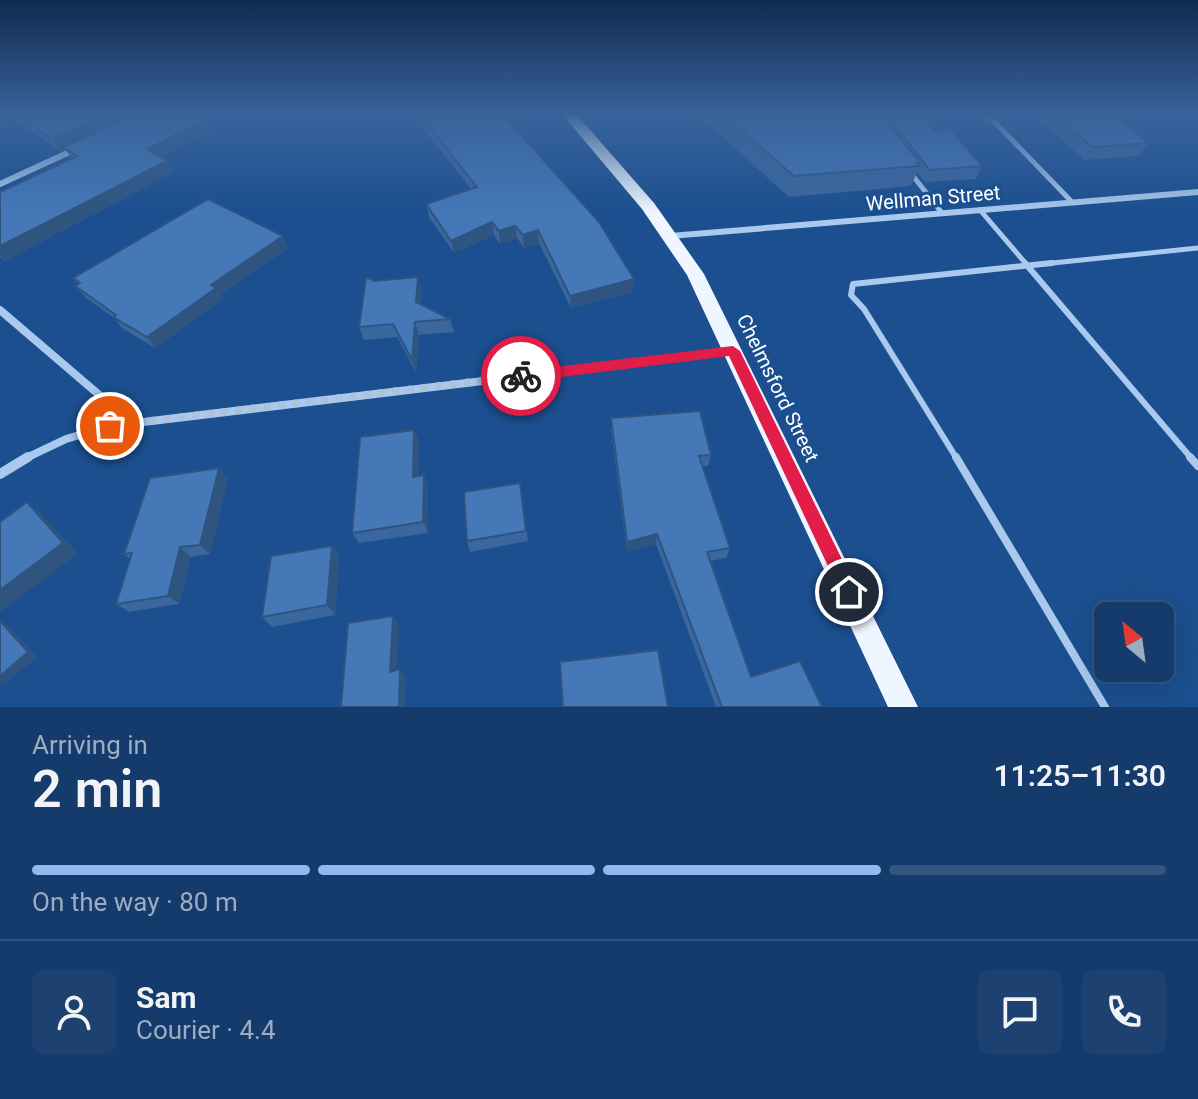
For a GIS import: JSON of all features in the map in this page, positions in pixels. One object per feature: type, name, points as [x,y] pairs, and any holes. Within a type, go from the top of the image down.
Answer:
[{"type":"main road","name":"Chelmsford Street","points":[[596,147],[670,236],[695,274],[903,707]]},
{"type":"street","points":[[0,184],[81,147]]},
{"type":"street","name":"Wellman Street","points":[[670,236],[1198,192]]},
{"type":"street","points":[[0,310],[132,423]]},
{"type":"street","points":[[0,474],[42,448],[68,437],[132,423],[733,351]]},
{"type":"lane","points":[[1019,147],[1072,202]]},
{"type":"lane","points":[[903,164],[942,213]]},
{"type":"lane","points":[[980,210],[1198,466]]},
{"type":"lane","points":[[1105,707],[975,487],[864,309],[851,295],[853,284],[1198,248]]},
{"type":"building","points":[[63,147],[151,147],[147,149],[167,161],[0,246],[0,192],[77,156]]},
{"type":"building","points":[[445,147],[532,147],[599,222],[634,279],[570,296],[538,230],[523,235],[515,226],[499,231],[492,222],[451,241],[426,204],[477,187]]},
{"type":"building","points":[[761,147],[907,147],[920,162],[917,163],[919,166],[794,176]]},
{"type":"building","points":[[912,147],[966,147],[982,166],[930,170]]},
{"type":"building","points":[[208,199],[283,236],[211,285],[216,288],[147,337],[113,317],[116,315],[75,286],[80,283],[73,278]]},
{"type":"building","points":[[366,277],[374,281],[418,277],[416,302],[450,319],[415,322],[412,360],[393,324],[359,327]]},
{"type":"building","points":[[700,411],[711,455],[699,456],[730,548],[707,552],[751,677],[800,661],[822,707],[722,707],[657,534],[627,542],[611,418]]},
{"type":"building","points":[[414,430],[413,477],[424,475],[423,522],[352,533],[360,437]]},
{"type":"building","points":[[219,468],[200,545],[180,547],[168,596],[116,604],[132,553],[124,554],[150,478]]},
{"type":"building","points":[[520,483],[526,531],[467,541],[464,492]]},
{"type":"building","points":[[27,502],[63,543],[0,590],[0,522]]},
{"type":"building","points":[[332,546],[327,605],[262,617],[271,556]]},
{"type":"building","points":[[393,616],[390,672],[400,669],[399,707],[341,707],[348,623]]},
{"type":"building","points":[[0,623],[28,652],[0,676]]},
{"type":"building","points":[[658,650],[668,707],[563,707],[560,662]]},
{"type":"way so far","points":[[110,426],[521,376]]},
{"type":"route","points":[[521,376],[733,351],[849,592]]}]
